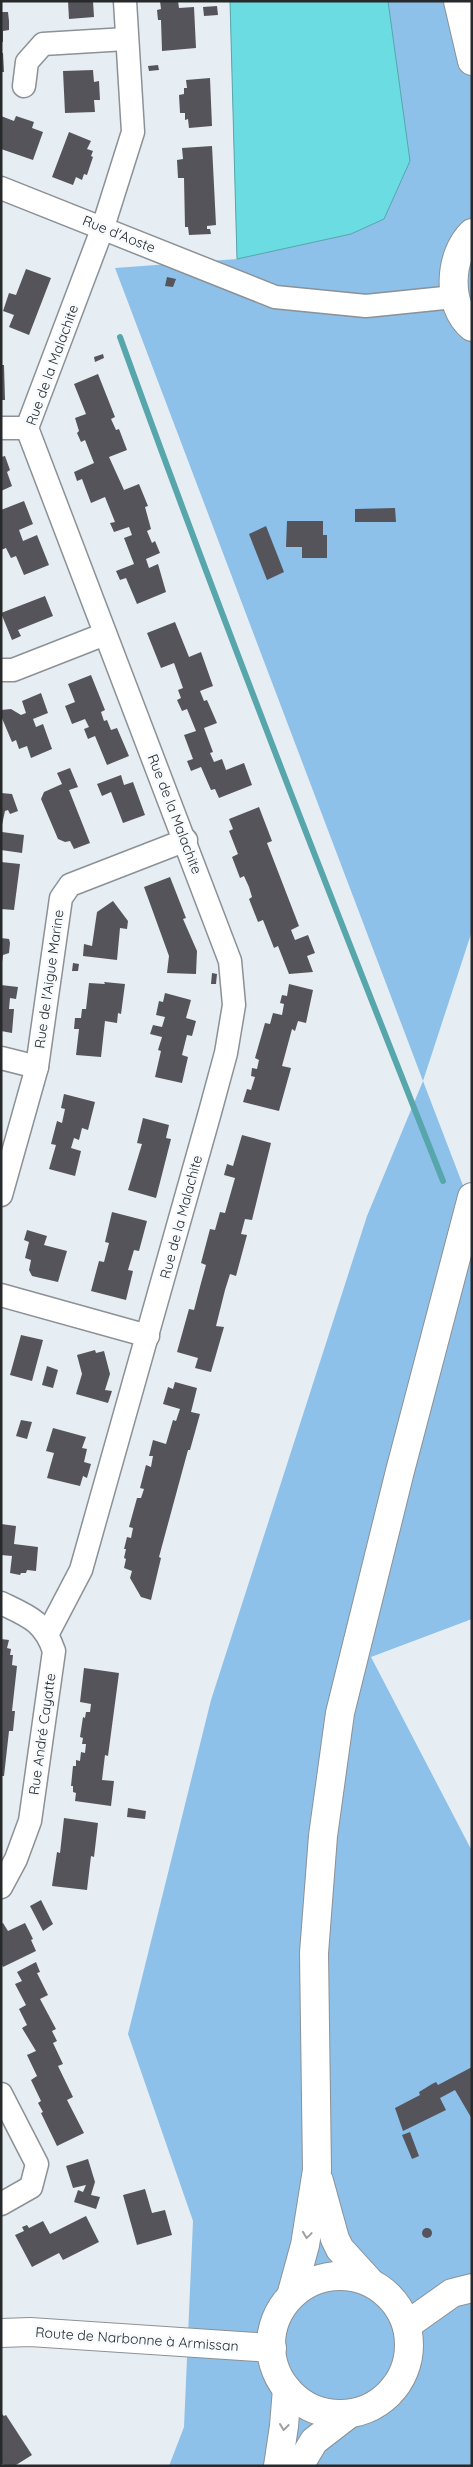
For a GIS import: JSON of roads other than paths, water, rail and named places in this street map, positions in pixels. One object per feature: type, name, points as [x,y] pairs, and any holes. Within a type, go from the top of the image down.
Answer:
[{"type":"main road","points":[[458,1],[472,62]]},
{"type":"main road","points":[[469,232],[453,267],[454,297],[468,324],[472,327]]},
{"type":"main road","points":[[291,2296],[305,2245],[316,2170],[314,1953],[323,1836],[340,1713],[400,1471],[472,1197]]},
{"type":"main road","points":[[316,2170],[335,2239],[340,2249],[370,2282],[386,2292],[399,2307],[407,2325],[410,2353],[401,2380],[388,2396],[370,2408],[349,2414],[326,2413],[304,2404],[286,2388],[278,2376],[272,2356],[272,2335],[278,2315],[291,2296],[308,2283],[328,2277],[349,2276],[370,2282]]},
{"type":"main road","points":[[407,2325],[452,2293],[472,2288]]},
{"type":"main road","name":"Route de Narbonne à Armissan","points":[[1,2333],[30,2332],[272,2348]]},
{"type":"main road","points":[[278,2466],[284,2426],[286,2388]]},
{"type":"main road","points":[[299,2466],[314,2441],[349,2414]]},
{"type":"street","name":"Rue de la Malachite","points":[[48,1633],[81,1570],[226,1053],[234,1005],[230,961],[186,840],[27,428],[103,227],[133,132],[125,1]]},
{"type":"street","points":[[24,86],[27,62],[43,44],[126,39]]},
{"type":"street","name":"Rue d'Aoste","points":[[1,188],[275,297],[366,306],[454,297]]},
{"type":"street","points":[[1,428],[27,428]]},
{"type":"street","points":[[1,670],[13,670],[105,634]]},
{"type":"street","name":"Rue de l'Aigue Marine","points":[[1,1194],[37,1067],[61,898],[70,885],[186,840]]},
{"type":"street","points":[[1,1058],[37,1067]]},
{"type":"street","points":[[1,1295],[148,1336]]},
{"type":"street","points":[[1,1603],[33,1618],[48,1633]]},
{"type":"street","name":"Rue André Cayatte","points":[[1,1887],[16,1859],[30,1821],[54,1651],[48,1633]]},
{"type":"street","points":[[1,2094],[37,2164],[32,2187],[1,2204]]},
{"type":"waterway","points":[[120,337],[278,760],[443,1181]]}]
